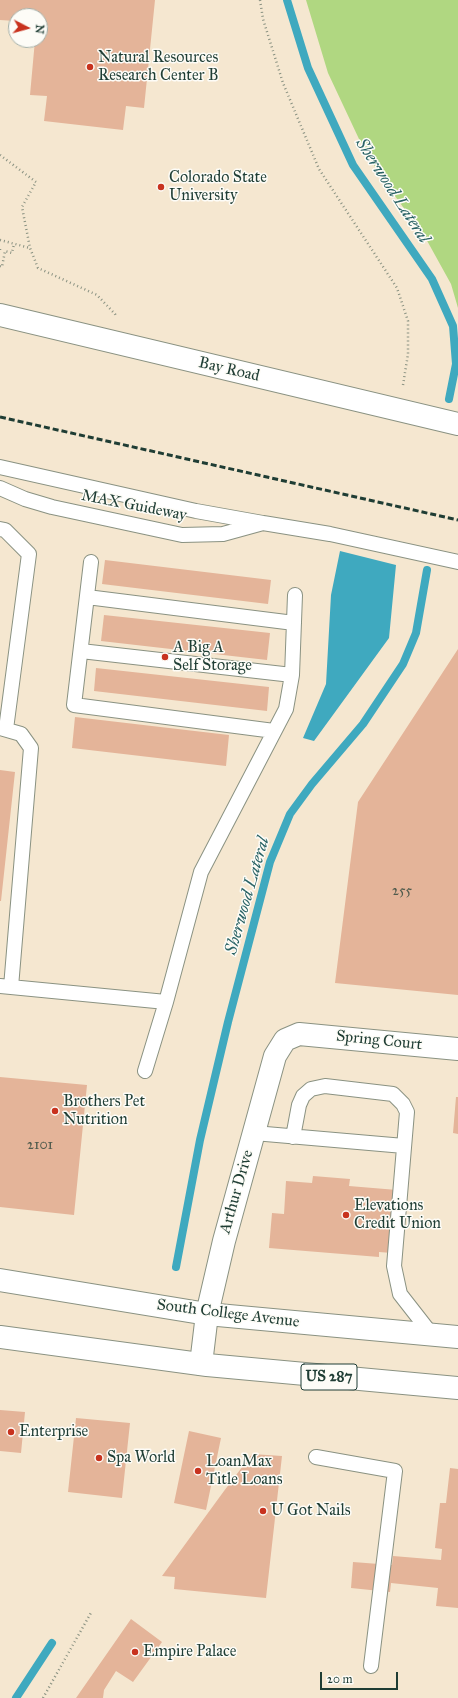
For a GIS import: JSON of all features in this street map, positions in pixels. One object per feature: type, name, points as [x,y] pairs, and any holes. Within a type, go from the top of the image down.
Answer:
[{"type":"main road","name":"Bay Road","points":[[0,315],[458,424]]},
{"type":"main road","name":"Spring Court","points":[[299,1034],[458,1049]]},
{"type":"main road","name":"Arthur Drive","points":[[201,1364],[207,1314],[224,1241],[275,1056],[285,1040],[299,1034]]},
{"type":"main road","name":"South College Avenue","points":[[0,1280],[207,1314],[458,1338]]},
{"type":"main road","name":"US 287","points":[[0,1337],[201,1364],[458,1388]]},
{"type":"lane","name":"MAX Guideway","points":[[0,467],[196,511],[307,529],[458,562]]},
{"type":"lane","name":"MAX Guideway","points":[[0,488],[25,499],[52,507],[182,535],[200,536],[223,534],[263,523]]},
{"type":"lane","points":[[0,528],[5,530],[29,554],[3,728],[21,734],[32,748],[5,986],[166,1002]]},
{"type":"lane","points":[[91,562],[74,704],[274,732]]},
{"type":"lane","points":[[145,1071],[166,1002],[201,872],[286,708],[292,674],[295,595]]},
{"type":"lane","points":[[87,597],[294,623]]},
{"type":"lane","points":[[81,651],[292,674]]},
{"type":"lane","points":[[293,1137],[299,1105],[303,1096],[311,1089],[325,1086],[393,1094],[403,1104],[407,1112],[394,1266],[400,1294],[432,1335]]},
{"type":"lane","points":[[254,1133],[404,1146]]},
{"type":"lane","points":[[316,1457],[395,1471],[371,1666]]},
{"type":"path","points":[[260,0],[263,19],[283,83],[319,169],[397,288],[404,307],[408,320],[408,354],[398,410]]},
{"type":"path","points":[[0,155],[36,182],[22,208],[30,248],[38,268],[97,295],[116,314],[119,330],[117,344]]},
{"type":"path","points":[[0,240],[30,248]]},
{"type":"path","points":[[0,266],[2,267],[5,251],[12,253],[14,244]]},
{"type":"path","points":[[43,1698],[92,1611]]},
{"type":"green space","points":[[306,0],[458,0],[458,308],[451,284],[425,237],[381,177],[359,139],[328,73]]},
{"type":"water","points":[[340,551],[396,565],[389,638],[314,741],[303,738],[326,684],[331,595]]},
{"type":"building","name":"Natural Resources Research Center B","points":[[0,0],[155,0],[144,108],[126,106],[123,130],[44,121],[47,96],[30,95],[34,48],[48,48],[48,8],[8,8],[8,20],[0,20]]},
{"type":"building","points":[[105,560],[271,580],[268,604],[102,584]]},
{"type":"building","points":[[104,615],[270,633],[267,660],[101,641]]},
{"type":"building","points":[[458,649],[458,995],[335,983],[358,802]]},
{"type":"building","points":[[96,668],[269,687],[267,711],[94,691]]},
{"type":"building","points":[[75,717],[229,735],[226,766],[72,748]]},
{"type":"building","points":[[0,770],[15,772],[1,901],[0,901]]},
{"type":"building","points":[[0,1077],[87,1085],[74,1215],[0,1207]]},
{"type":"building","points":[[456,1097],[458,1097],[458,1134],[453,1133]]},
{"type":"building","points":[[313,1176],[350,1179],[349,1186],[397,1190],[392,1253],[379,1252],[379,1257],[269,1248],[272,1213],[284,1214],[286,1181],[312,1183]]},
{"type":"building","name":"Enterprise","points":[[0,1410],[25,1412],[21,1453],[0,1451]]},
{"type":"building","name":"Spa World","points":[[76,1418],[130,1423],[122,1498],[68,1492]]},
{"type":"building","name":"LoanMax Title Loans","points":[[189,1431],[221,1438],[206,1510],[174,1503]]},
{"type":"building","points":[[252,1454],[282,1456],[266,1598],[174,1589],[175,1577],[162,1576]]},
{"type":"building","points":[[450,1468],[458,1469],[458,1608],[436,1606],[438,1588],[391,1583],[390,1592],[351,1588],[353,1562],[392,1565],[393,1556],[441,1560],[442,1549],[435,1548],[440,1503],[446,1503]]},
{"type":"building","points":[[131,1619],[162,1642],[133,1682],[116,1671],[104,1690],[103,1698],[76,1698]]},
{"type":"waterway","name":"Sherwood Lateral","points":[[287,0],[308,68],[353,165],[432,279],[453,326],[456,364],[449,399]]},
{"type":"waterway","name":"Sherwood Lateral","points":[[176,1267],[200,1140],[228,1022],[270,862],[290,814],[312,784],[363,724],[403,664],[416,633],[427,570]]},
{"type":"waterway","name":"Sherwood Lateral","points":[[16,1698],[52,1643]]},
{"type":"railway","points":[[0,417],[458,520]]},
{"type":"place","name":"Natural Resources Research Center B","points":[[90,67]]},
{"type":"place","name":"Colorado State University","points":[[161,187]]},
{"type":"place","name":"A Big A Self Storage","points":[[165,657]]},
{"type":"place","name":"Brothers Pet Nutrition","points":[[55,1111]]},
{"type":"place","name":"Elevations Credit Union","points":[[346,1215]]},
{"type":"place","name":"Enterprise","points":[[11,1432]]},
{"type":"place","name":"Spa World","points":[[99,1458]]},
{"type":"place","name":"LoanMax Title Loans","points":[[198,1471]]},
{"type":"place","name":"U Got Nails","points":[[263,1511]]},
{"type":"place","name":"Empire Palace","points":[[135,1652]]}]
